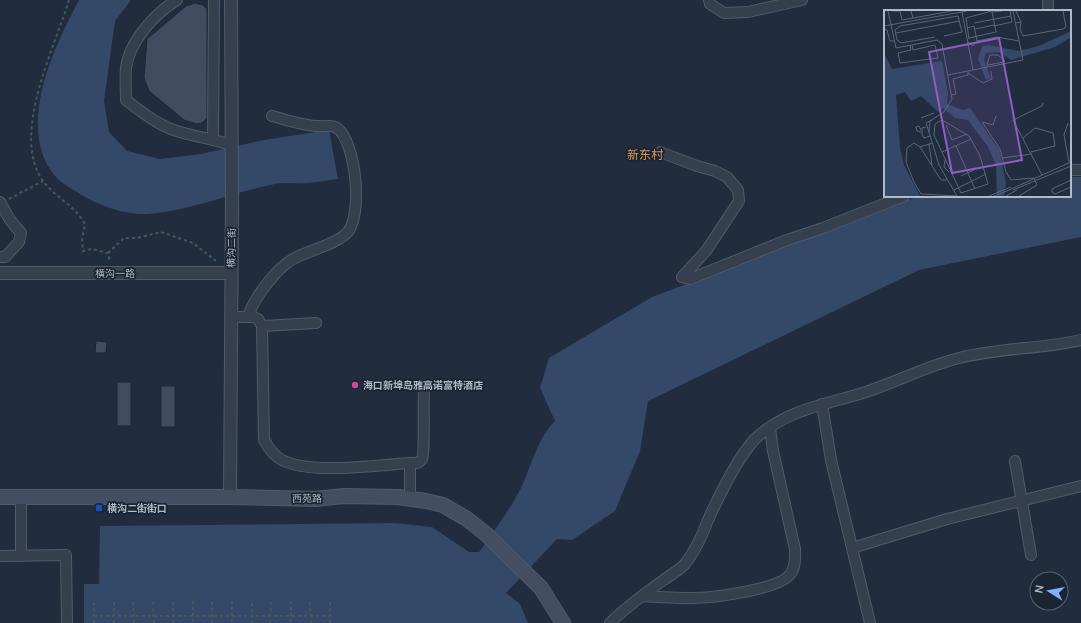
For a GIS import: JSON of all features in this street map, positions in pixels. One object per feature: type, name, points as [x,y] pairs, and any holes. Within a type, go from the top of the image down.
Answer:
[{"type":"main road","name":"西苑路","points":[[0,497],[230,497],[315,499],[344,496],[390,496],[410,498],[443,506],[467,519],[486,534],[541,588],[563,623]]},
{"type":"street","points":[[177,0],[168,5],[138,36],[126,67],[126,100],[151,119],[179,132],[213,139],[231,145]]},
{"type":"street","points":[[213,139],[214,0]]},
{"type":"street","name":"横沟二街","points":[[230,497],[232,208],[231,0]]},
{"type":"street","points":[[709,0],[710,4],[724,13],[748,12],[802,0]]},
{"type":"street","points":[[214,32],[231,33]]},
{"type":"street","points":[[248,317],[252,304],[271,281],[277,271],[298,256],[337,240],[347,233],[356,210],[354,170],[344,136],[337,128],[329,125],[319,126],[272,116]]},
{"type":"street","points":[[660,152],[728,177],[738,190],[739,201],[706,251],[682,277],[690,279],[787,240],[823,228],[901,197]]},
{"type":"street","points":[[0,257],[5,257],[19,242],[21,233],[10,220],[1,203]]},
{"type":"street","name":"横沟一路","points":[[0,273],[231,273]]},
{"type":"street","points":[[231,317],[248,317],[258,319],[262,326],[264,440],[268,448],[276,456],[298,466],[320,468],[417,463],[423,458],[424,392]]},
{"type":"street","points":[[262,326],[316,323]]},
{"type":"street","points":[[610,623],[642,596],[683,566],[696,548],[729,479],[755,440],[770,428],[794,414],[822,404],[881,387],[930,366],[976,354],[1081,340]]},
{"type":"street","points":[[822,404],[831,460],[870,623]]},
{"type":"street","points":[[642,596],[692,598],[756,590],[786,579],[792,573],[795,565],[795,549],[773,451],[770,428]]},
{"type":"street","points":[[1015,461],[1031,555]]},
{"type":"street","points":[[410,463],[410,498]]},
{"type":"street","points":[[852,548],[947,519],[1081,486]]},
{"type":"street","points":[[21,556],[22,497]]},
{"type":"street","points":[[0,556],[66,555],[67,623]]},
{"type":"path","points":[[69,0],[50,50],[35,105],[31,127],[31,148],[43,181],[79,213],[85,224],[82,240],[83,251],[92,249],[108,253]]},
{"type":"path","points":[[1,203],[43,181]]},
{"type":"path","points":[[108,253],[124,238],[137,238],[161,232],[193,243],[231,273]]},
{"type":"path","points":[[108,253],[110,264]]},
{"type":"path","points":[[114,601],[114,623]]},
{"type":"path","points":[[193,601],[193,623]]},
{"type":"path","points":[[232,601],[232,623]]},
{"type":"path","points":[[270,623],[271,601]]},
{"type":"path","points":[[291,601],[291,623]]},
{"type":"path","points":[[133,602],[134,623]]},
{"type":"path","points":[[153,602],[154,623]]},
{"type":"path","points":[[173,602],[173,623]]},
{"type":"path","points":[[212,602],[212,623]]},
{"type":"path","points":[[310,602],[310,623]]},
{"type":"path","points":[[330,602],[330,623]]},
{"type":"path","points":[[94,603],[94,623]]},
{"type":"path","points":[[252,603],[252,623]]},
{"type":"path","points":[[94,616],[330,616]]},
{"type":"water","points":[[79,0],[131,0],[115,21],[104,101],[109,132],[127,151],[160,159],[201,154],[264,140],[329,130],[338,179],[309,183],[275,184],[180,209],[148,214],[130,213],[112,209],[67,186],[55,176],[44,157],[38,135],[38,112],[50,64],[59,41]]},
{"type":"water","points":[[1071,177],[1081,177],[1081,237],[919,270],[648,401],[640,451],[615,511],[572,540],[557,539],[506,593],[520,604],[528,623],[84,623],[84,584],[99,584],[100,526],[394,523],[432,527],[469,552],[479,552],[502,520],[522,486],[539,444],[555,421],[540,388],[549,358],[652,297],[916,197],[1071,197]]},
{"type":"building","points":[[195,3],[203,5],[207,9],[207,118],[202,123],[197,124],[184,120],[149,91],[144,78],[147,39],[186,6]]},
{"type":"building","points":[[96,341],[107,342],[106,353],[95,353]]},
{"type":"building","points":[[117,382],[131,382],[131,426],[117,426]]},
{"type":"building","points":[[161,386],[175,386],[175,427],[161,427]]},
{"type":"place","name":"海口新埠岛雅高诺富特酒店","points":[[355,385]]},
{"type":"place","name":"横沟二街街口","points":[[99,508]]},
{"type":"district","name":"新东村","points":[[645,155]]}]
